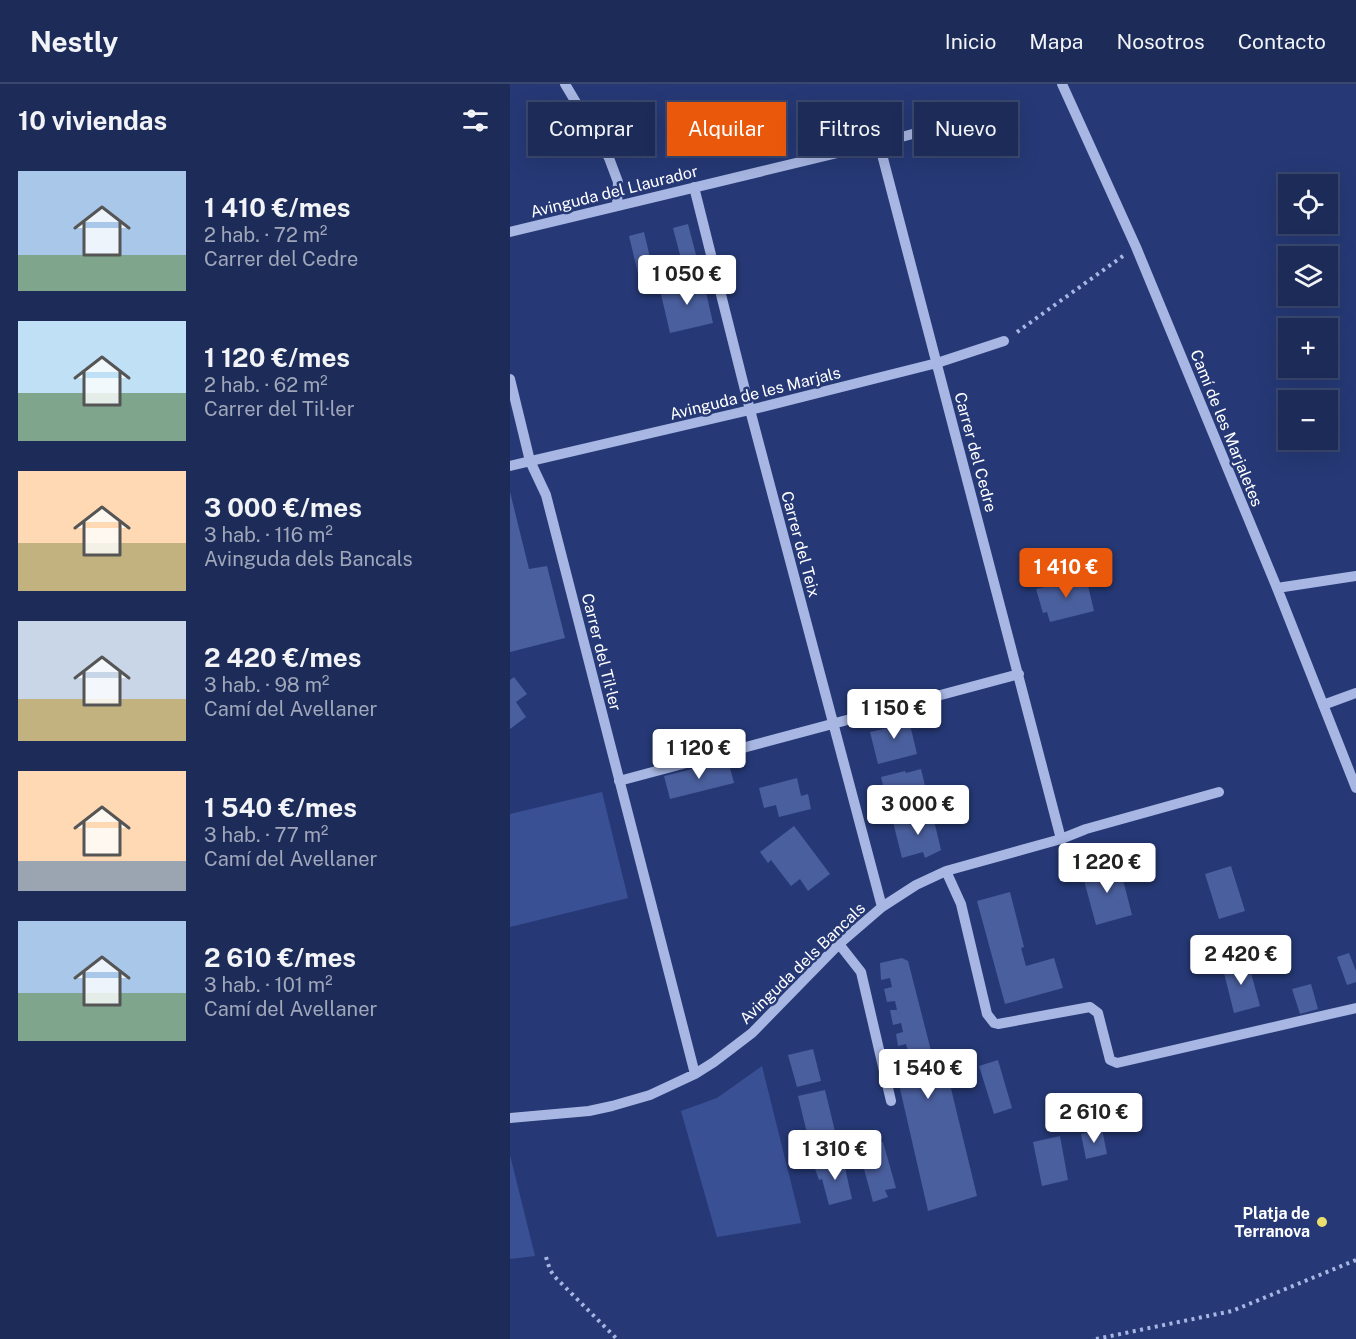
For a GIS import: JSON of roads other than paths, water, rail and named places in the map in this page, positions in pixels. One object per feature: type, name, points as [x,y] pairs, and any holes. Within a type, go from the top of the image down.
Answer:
[{"type":"street","points":[[565,84],[609,158],[618,182],[617,206]]},
{"type":"street","name":"Camí de les Marjaletes","points":[[1062,84],[1136,247],[1277,588],[1356,788]]},
{"type":"street","name":"Avinguda del Llaurador","points":[[510,232],[826,156]]},
{"type":"street","name":"Carrer del Cedre","points":[[882,156],[1061,839]]},
{"type":"street","name":"Carrer del Teix","points":[[694,188],[750,410],[882,907]]},
{"type":"street","name":"Avinguda de les Marjals","points":[[510,466],[750,410],[937,363],[1004,341]]},
{"type":"street","name":"Carrer del Til·ler","points":[[510,379],[530,461],[546,495],[695,1074]]},
{"type":"street","points":[[1277,588],[1356,576]]},
{"type":"street","points":[[619,781],[1019,674]]},
{"type":"street","points":[[1323,705],[1356,693]]},
{"type":"street","name":"Avinguda dels Bancals","points":[[512,1118],[590,1111],[612,1106],[650,1095],[695,1074],[752,1033],[839,944],[882,907],[916,885],[946,870],[1219,792]]},
{"type":"street","points":[[946,870],[961,904],[987,1014],[994,1023],[1005,1023],[1090,1007],[1098,1013],[1110,1060],[1117,1063],[1356,1008]]},
{"type":"street","points":[[839,944],[861,972],[891,1101]]},
{"type":"street","points":[[510,1106],[512,1118]]},
{"type":"place","name":"Platja de Terranova","points":[[1322,1222]]}]
